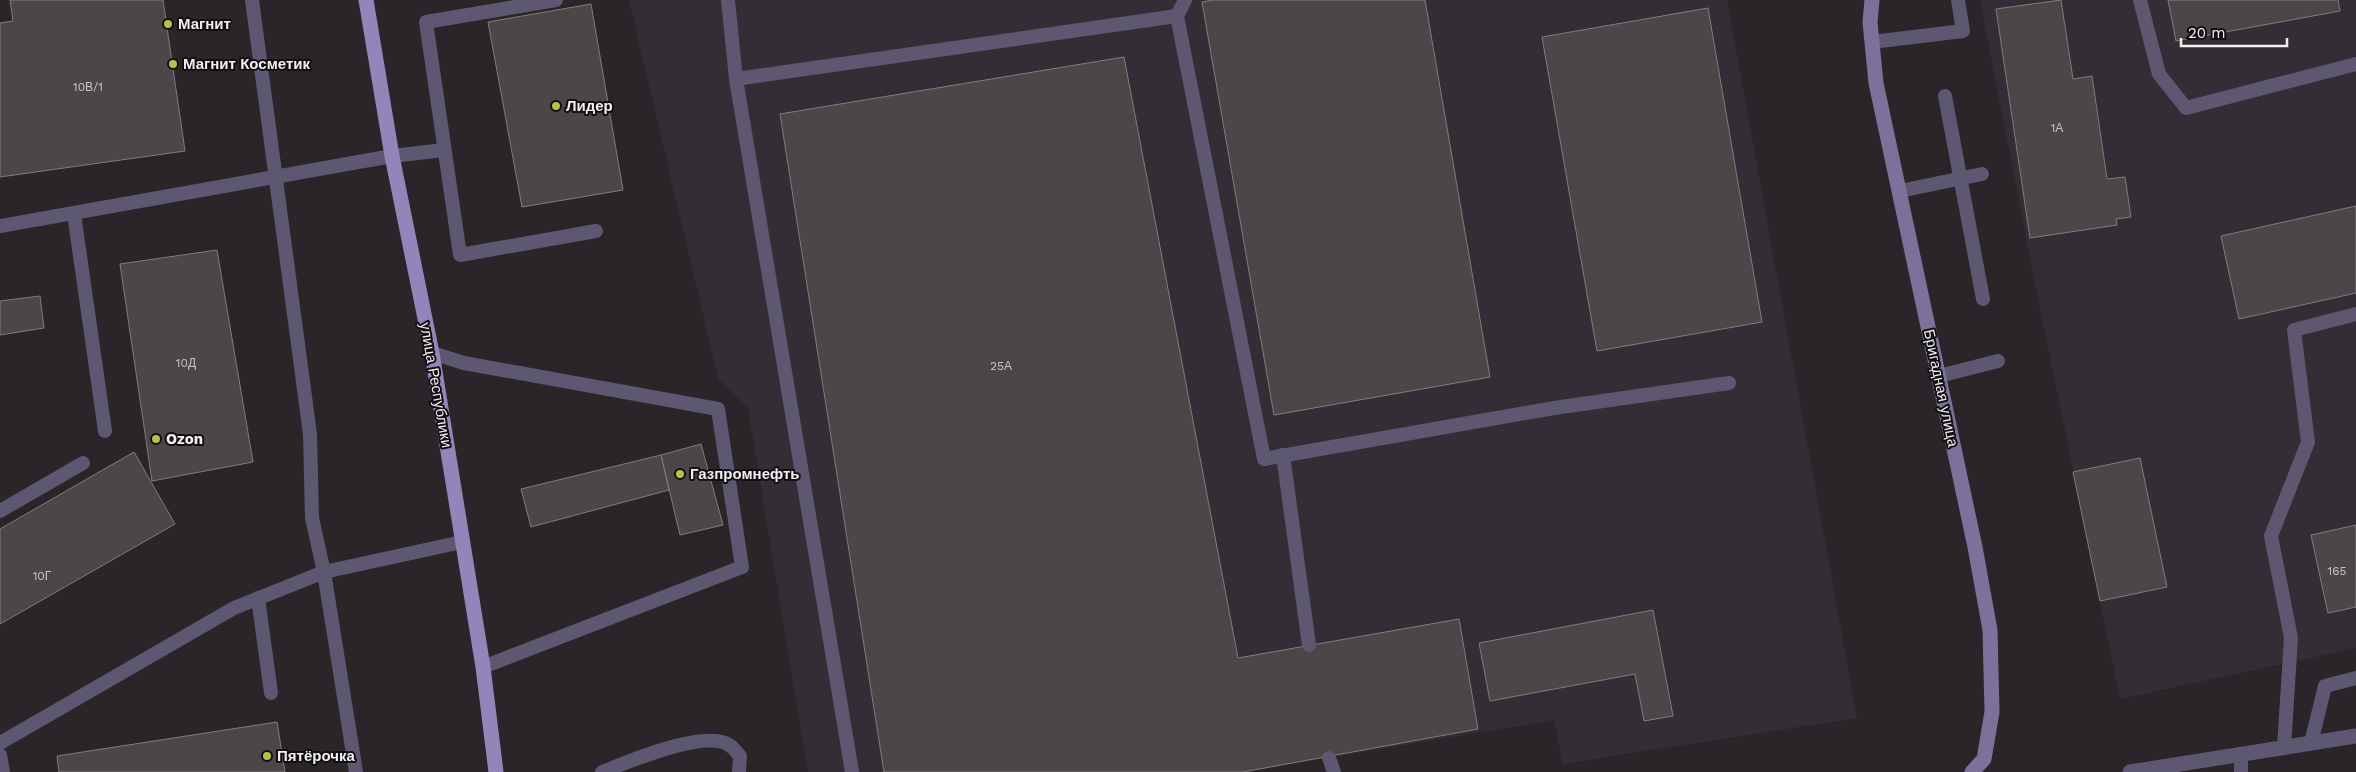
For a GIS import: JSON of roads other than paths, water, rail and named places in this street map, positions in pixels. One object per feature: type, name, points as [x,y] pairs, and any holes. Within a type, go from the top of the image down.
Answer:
[{"type":"main road","name":"улица Республики","points":[[366,0],[392,156],[432,353],[483,667],[496,772]]},
{"type":"main road","name":"Бригадная улица","points":[[1872,0],[1872,42],[1876,83],[1939,376],[1990,630],[1992,712],[1984,759],[1972,772]]},
{"type":"street","points":[[2130,772],[2356,736]]},
{"type":"lane","points":[[252,0],[310,434],[312,518],[324,572],[356,772]]},
{"type":"lane","points":[[556,0],[426,22],[460,255],[596,231]]},
{"type":"lane","points":[[728,0],[736,79],[852,772]]},
{"type":"lane","points":[[1185,0],[1177,16],[1264,458],[1554,408],[1729,383]]},
{"type":"lane","points":[[1872,42],[1962,31],[1958,0]]},
{"type":"lane","points":[[2140,0],[2159,74],[2186,108],[2356,64]]},
{"type":"lane","points":[[736,79],[1177,16]]},
{"type":"lane","points":[[1945,96],[1983,299]]},
{"type":"lane","points":[[0,226],[392,156],[444,150]]},
{"type":"lane","points":[[1900,191],[1982,174]]},
{"type":"lane","points":[[74,214],[105,431]]},
{"type":"lane","points":[[2284,747],[2291,638],[2271,536],[2308,442],[2294,330],[2356,314]]},
{"type":"lane","points":[[432,353],[464,363],[718,409],[742,567],[483,667]]},
{"type":"lane","points":[[1939,376],[1998,361]]},
{"type":"lane","points":[[1283,455],[1309,646]]},
{"type":"lane","points":[[0,511],[82,463]]},
{"type":"lane","points":[[0,743],[234,608],[324,572],[462,542]]},
{"type":"lane","points":[[258,598],[271,693]]},
{"type":"lane","points":[[2311,743],[2325,686],[2356,678]]},
{"type":"lane","points":[[602,772],[638,758],[702,740],[729,744],[740,756],[739,772]]},
{"type":"lane","points":[[2240,754],[2241,772]]},
{"type":"lane","points":[[0,755],[3,772]]},
{"type":"lane","points":[[1329,758],[1334,772]]},
{"type":"place","name":"Магнит","points":[[168,24]]},
{"type":"place","name":"Магнит Косметик","points":[[173,64]]},
{"type":"place","name":"Лидер","points":[[556,106]]},
{"type":"place","name":"Ozon","points":[[156,439]]},
{"type":"place","name":"Газпромнефть","points":[[680,474]]},
{"type":"place","name":"Пятёрочка","points":[[267,756]]}]
